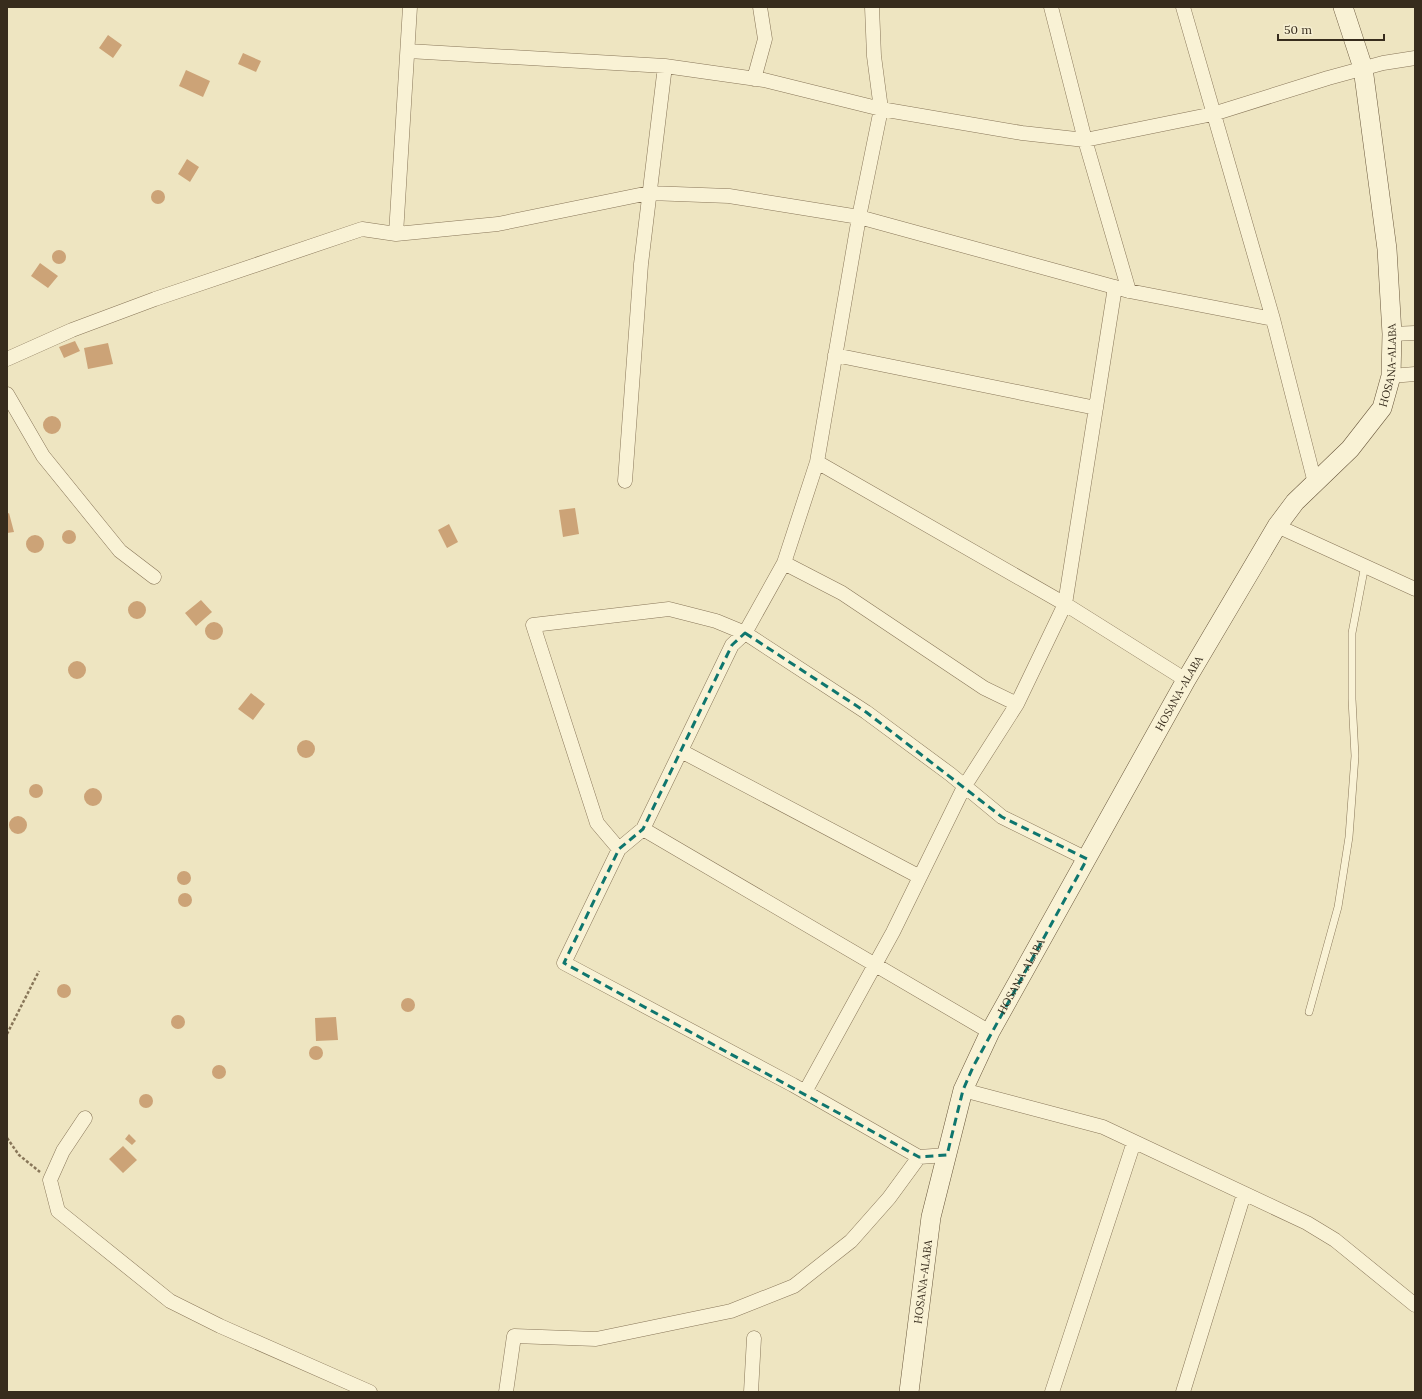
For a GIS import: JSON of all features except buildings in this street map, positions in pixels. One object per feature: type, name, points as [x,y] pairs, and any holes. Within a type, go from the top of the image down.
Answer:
[{"type":"main road","name":"HOSANA-ALABA","points":[[909,1392],[931,1217],[963,1090],[990,1032],[1186,680],[1277,526],[1295,502],[1350,449],[1382,408],[1391,376],[1392,334],[1387,249],[1363,68],[1343,7]]},
{"type":"street","points":[[396,234],[410,7]]},
{"type":"street","points":[[754,79],[765,39],[760,7]]},
{"type":"street","points":[[872,7],[874,56],[881,109],[859,217],[817,462],[784,563],[745,633],[732,645],[643,829],[619,849],[564,962],[804,1092],[919,1157],[947,1155]]},
{"type":"street","points":[[1051,7],[1085,140],[1129,291]]},
{"type":"street","points":[[1183,7],[1273,319],[1315,483]]},
{"type":"street","points":[[408,51],[664,66],[754,79],[881,109],[1022,133],[1085,140],[1213,114],[1363,68],[1415,58]]},
{"type":"street","points":[[625,482],[641,264],[664,66]]},
{"type":"street","points":[[7,359],[72,330],[148,302],[362,230],[396,234],[498,224],[649,193],[730,196],[859,217],[1129,291],[1273,319]]},
{"type":"street","points":[[804,1092],[876,964],[964,787],[1017,704],[1065,604],[1114,287]]},
{"type":"street","points":[[1392,334],[1415,333]]},
{"type":"street","points":[[835,355],[1096,408]]},
{"type":"street","points":[[1391,376],[1415,374]]},
{"type":"street","points":[[7,394],[48,462],[120,551],[154,577]]},
{"type":"street","points":[[817,462],[1065,604],[1186,680]]},
{"type":"street","points":[[1277,526],[1415,589]]},
{"type":"street","points":[[784,563],[842,593],[977,684],[1017,704]]},
{"type":"street","points":[[619,849],[597,822],[533,624],[669,609],[716,621],[745,633],[866,712],[1002,817],[1087,859]]},
{"type":"street","points":[[681,751],[920,877]]},
{"type":"street","points":[[643,829],[990,1032]]},
{"type":"street","points":[[963,1090],[1103,1127],[1307,1223],[1335,1240],[1415,1305]]},
{"type":"street","points":[[85,1118],[63,1151],[50,1180],[58,1212],[170,1301],[220,1326],[370,1392]]},
{"type":"street","points":[[1052,1392],[1134,1142]]},
{"type":"street","points":[[506,1392],[514,1336],[596,1339],[731,1311],[794,1286],[851,1241],[889,1198],[919,1157]]},
{"type":"street","points":[[1183,1392],[1244,1194]]},
{"type":"street","points":[[751,1392],[754,1338]]},
{"type":"lane","points":[[1309,1012],[1338,907],[1349,837],[1355,756],[1352,698],[1352,633],[1365,565]]},
{"type":"path","points":[[7,1034],[39,971]]},
{"type":"path","points":[[7,1138],[19,1155],[50,1180]]},
{"type":"highlighted area","points":[[745,633],[866,712],[1002,817],[1087,859],[973,1067],[963,1090],[947,1155],[919,1157],[564,963],[619,849],[643,829],[732,645]]}]
